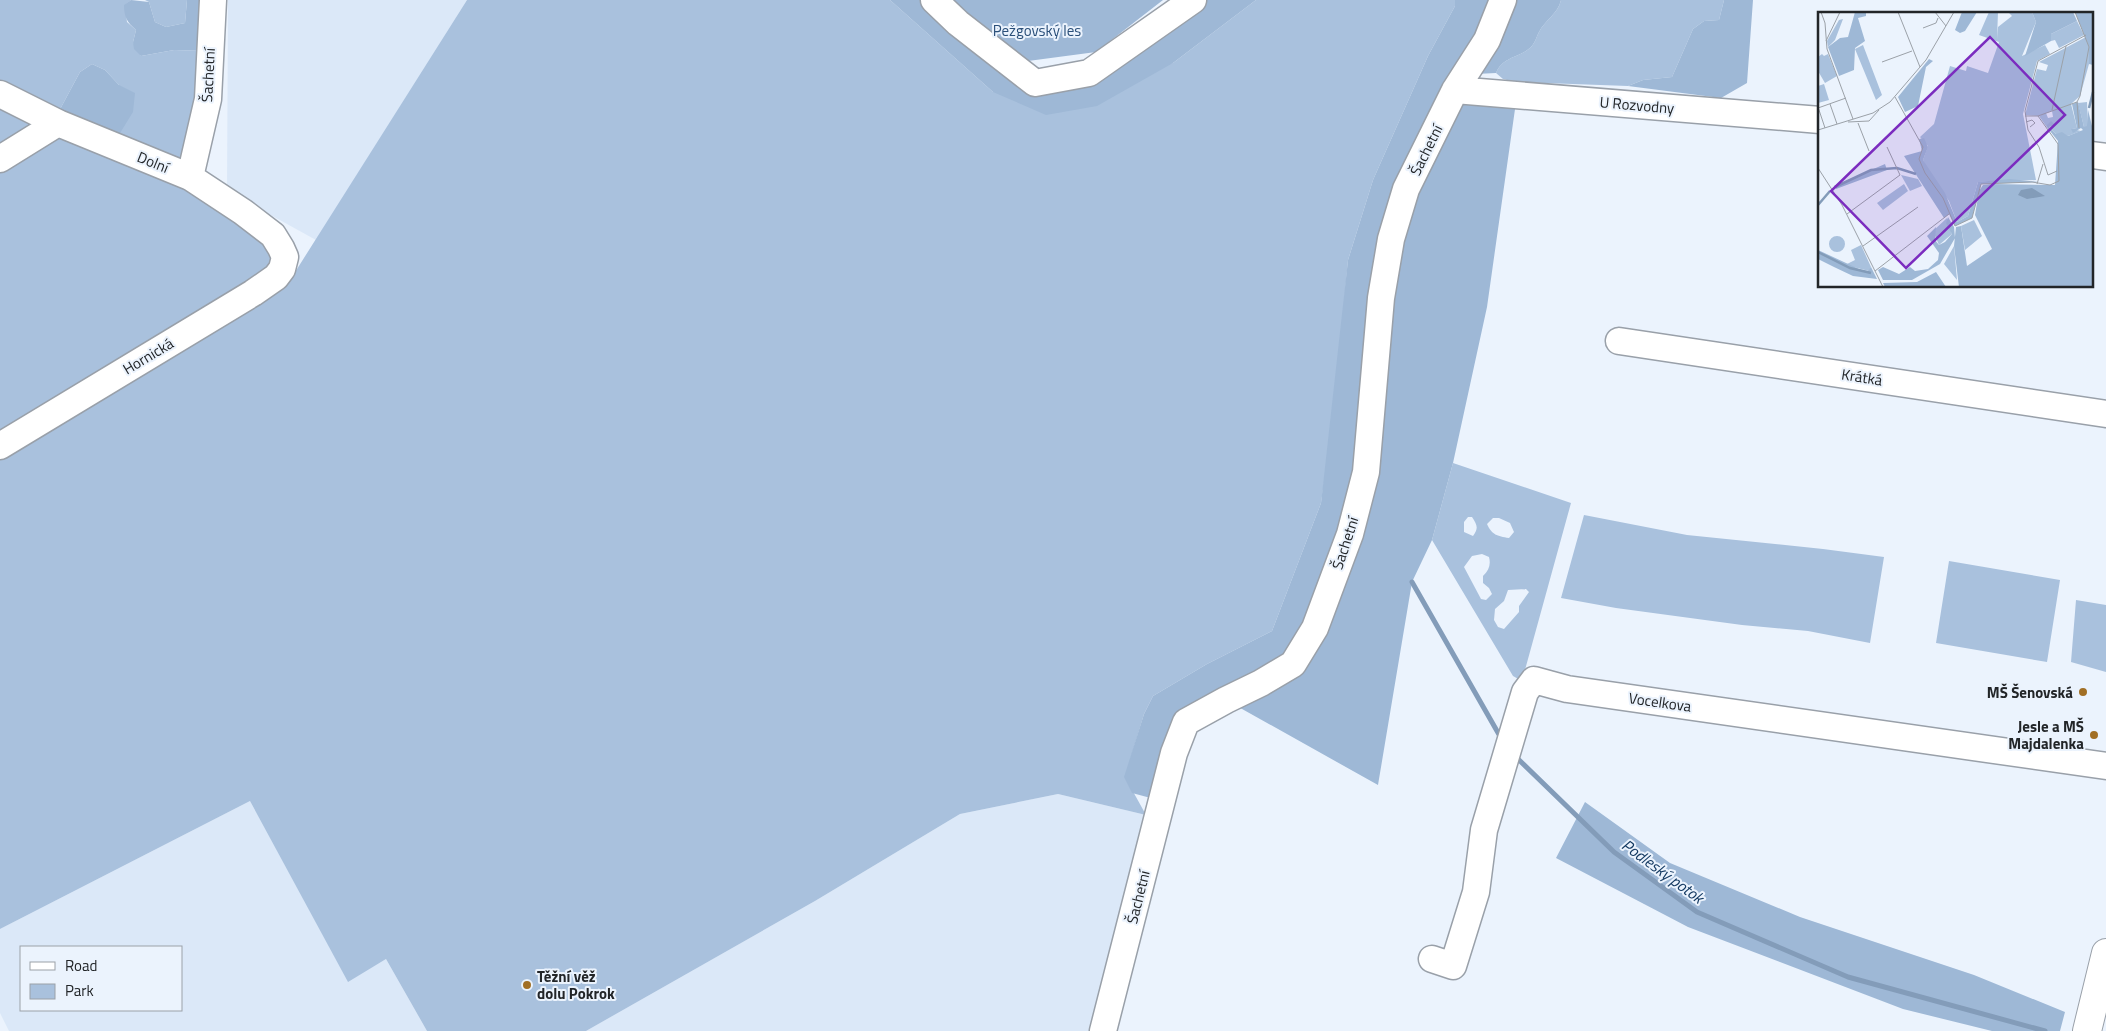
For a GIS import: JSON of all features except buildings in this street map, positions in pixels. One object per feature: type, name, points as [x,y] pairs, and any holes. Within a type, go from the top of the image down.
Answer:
[{"type":"main road","points":[[2087,1031],[2106,952]]},
{"type":"street","name":"Šachetní","points":[[190,177],[208,99],[213,0]]},
{"type":"street","points":[[934,0],[958,23],[1035,83],[1089,73],[1193,0]]},
{"type":"street","name":"Šachetní","points":[[1103,1031],[1174,753],[1186,722],[1262,683],[1292,664],[1315,628],[1350,534],[1366,472],[1381,298],[1391,239],[1406,190],[1455,90],[1487,40],[1503,0]]},
{"type":"street","name":"U Rozvodny","points":[[1455,90],[1818,120]]},
{"type":"street","name":"Dolní","points":[[0,94],[58,123],[190,177],[243,212],[273,235],[282,248],[285,257]]},
{"type":"street","points":[[0,159],[58,123]]},
{"type":"street","name":"Hornická","points":[[0,446],[276,278],[282,269],[285,257]]},
{"type":"street","name":"Krátká","points":[[1619,341],[2106,414]]},
{"type":"street","name":"Vocelkova","points":[[1432,959],[1453,966],[1476,892],[1484,830],[1525,692],[1534,680],[1567,689],[2106,766]]},
{"type":"shaded area","points":[[228,0],[467,0],[316,240],[227,191]]},
{"type":"shaded area","points":[[1058,794],[1146,815],[1090,1031],[586,1031],[815,901],[960,814]]},
{"type":"shaded area","points":[[250,801],[348,981],[386,959],[427,1031],[9,1031],[0,1013],[0,929]]},
{"type":"green space","points":[[0,0],[131,0],[125,5],[127,22],[136,30],[133,42],[141,56],[174,50],[205,51],[182,162],[117,138],[119,85],[105,70],[92,64],[80,72],[58,113],[0,84]]},
{"type":"green space","points":[[131,0],[149,2],[155,22],[166,27],[185,23],[187,0],[210,0],[205,51],[174,50],[141,56],[134,49],[133,42],[136,30],[125,16],[124,5]]},
{"type":"green space","points":[[145,0],[187,0],[185,23],[166,27],[155,22],[149,2]]},
{"type":"green space","points":[[467,0],[890,0],[993,92],[1173,63],[1256,0],[1455,0],[1455,6],[1428,56],[1373,180],[1348,260],[1334,413],[1321,503],[1272,631],[1207,664],[1153,696],[1144,714],[1125,777],[1146,815],[1058,794],[960,814],[815,901],[586,1031],[427,1031],[386,959],[348,982],[250,801],[0,929],[0,457],[285,288]]},
{"type":"green space","points":[[890,0],[934,0],[1035,83],[1089,73],[1193,0],[1256,0],[1173,63],[1097,106],[1046,115],[993,92]]},
{"type":"green space","name":"Pežgovský les","points":[[949,0],[1163,0],[1096,52],[1028,61],[960,12]]},
{"type":"green space","points":[[1455,0],[1503,0],[1455,90],[1517,95],[1487,307],[1453,463],[1432,540],[1412,582],[1378,785],[1226,700],[1186,722],[1162,801],[1132,793],[1124,777],[1144,714],[1153,696],[1207,664],[1272,631],[1321,503],[1348,260],[1373,180],[1428,56],[1455,6]]},
{"type":"green space","points":[[1513,0],[1561,0],[1557,9],[1539,32],[1529,49],[1509,59],[1496,73],[1476,74]]},
{"type":"green space","points":[[1561,0],[1724,0],[1719,20],[1704,21],[1693,29],[1672,77],[1643,80],[1628,86],[1515,82],[1503,79],[1496,73],[1499,68],[1509,59],[1531,47]]},
{"type":"green space","points":[[1724,0],[1753,0],[1747,83],[1721,98],[1628,86],[1643,80],[1672,77],[1693,29],[1704,21],[1719,20]]},
{"type":"green space","points":[[92,64],[105,70],[119,85],[135,93],[133,112],[117,138],[58,113],[80,72]]},
{"type":"green space","points":[[0,94],[190,177],[273,235],[277,269],[0,434]]},
{"type":"green space","points":[[1453,463],[1571,503],[1523,677],[1520,680],[1513,676],[1432,540]],"holes":[[[1468,517],[1472,517],[1477,526],[1473,536],[1464,532],[1464,522]],[[1493,518],[1499,518],[1510,523],[1514,532],[1509,538],[1498,536],[1491,531],[1487,524]],[[1482,554],[1489,557],[1490,565],[1483,576],[1483,583],[1492,594],[1486,600],[1481,599],[1464,567],[1472,556]],[[1526,589],[1529,592],[1519,606],[1519,612],[1504,629],[1498,627],[1494,620],[1495,609],[1504,601],[1508,590]]]},
{"type":"green space","points":[[1584,515],[1687,535],[1884,557],[1870,643],[1808,631],[1742,625],[1616,608],[1561,598]]},
{"type":"green space","points":[[1949,561],[2060,580],[2047,662],[1936,643]]},
{"type":"green space","points":[[2076,600],[2106,605],[2106,672],[2071,662]]},
{"type":"green space","points":[[1585,802],[1670,863],[1800,917],[1974,975],[2065,1012],[2060,1031],[1992,1031],[1903,1009],[1688,927],[1556,858]]},
{"type":"waterway","name":"Podleský potok","points":[[1412,582],[1501,738]]},
{"type":"waterway","name":"Podleský potok","points":[[1515,756],[1614,852],[1697,912],[1848,977],[2045,1031]]},
{"type":"place","name":"MŠ Šenovská","points":[[2083,692]]},
{"type":"place","name":"Jesle a MŠ Majdalenka","points":[[2094,735]]},
{"type":"place","name":"Těžní věž dolu Pokrok","points":[[527,985]]}]
